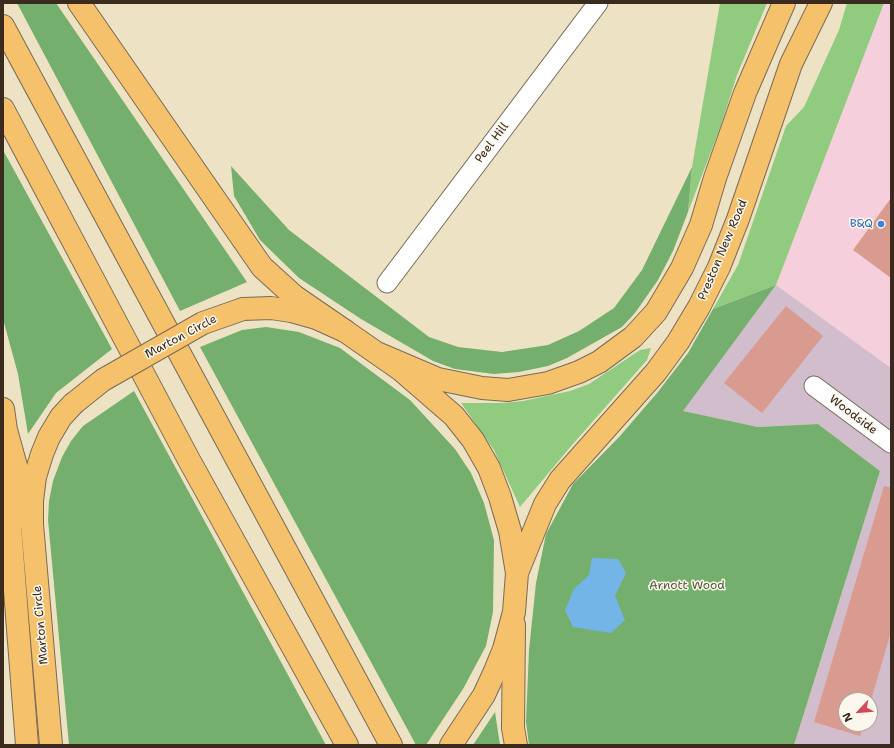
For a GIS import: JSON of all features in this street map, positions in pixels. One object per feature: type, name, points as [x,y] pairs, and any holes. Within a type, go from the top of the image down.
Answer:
[{"type":"main road","points":[[79,3],[262,267],[294,296],[345,331]]},
{"type":"main road","points":[[377,353],[438,379],[482,388],[508,390],[548,383],[579,372],[600,362],[633,337],[656,312],[682,268],[701,225],[715,178],[745,93],[784,3]]},
{"type":"main road","name":"Preston New Road","points":[[517,573],[545,504],[560,480],[656,372],[678,342],[699,307],[719,267],[738,219],[791,64],[821,3]]},
{"type":"main road","points":[[3,26],[391,745]]},
{"type":"main road","points":[[3,109],[186,452],[347,745]]},
{"type":"main road","name":"Marton Circle","points":[[51,745],[32,524],[35,477],[42,454],[53,430],[73,404],[103,380],[203,323],[243,309],[271,308],[291,311],[316,318],[345,331],[377,353],[427,391],[454,416],[473,440],[489,468],[500,497],[510,531],[517,573],[514,612],[498,666],[484,695],[451,745]]},
{"type":"main road","points":[[3,409],[6,430],[8,500],[26,745]]},
{"type":"main road","points":[[6,430],[32,524]]},
{"type":"main road","points":[[514,612],[513,728],[516,745]]},
{"type":"street","name":"Peel Hill","points":[[387,283],[598,3]]},
{"type":"street","name":"Woodside","points":[[814,386],[891,443]]},
{"type":"shaded area","points":[[884,3],[891,3],[891,368],[776,285]]},
{"type":"shaded area","points":[[776,285],[891,368],[891,745],[794,745],[880,471],[818,424],[758,427],[682,411]]},
{"type":"green space","points":[[17,3],[56,3],[247,282],[180,311]]},
{"type":"green space","points":[[720,3],[767,3],[737,75],[721,125],[688,212],[692,167]]},
{"type":"green space","points":[[847,3],[884,3],[776,285],[713,309],[738,265],[786,126],[804,107],[839,30]]},
{"type":"green space","points":[[3,150],[112,349],[56,393],[28,434],[18,374],[3,319]]},
{"type":"green space","points":[[231,166],[289,230],[429,337],[458,347],[502,352],[548,345],[579,331],[614,308],[642,270],[692,167],[688,212],[673,251],[658,280],[635,313],[622,327],[567,358],[548,366],[519,372],[494,374],[455,369],[433,361],[361,319],[299,278],[260,240],[234,196]]},
{"type":"green space","name":"Arnott Wood","points":[[776,285],[683,411],[758,427],[818,424],[880,471],[794,745],[529,745],[526,722],[529,650],[536,583],[546,534],[573,484],[620,436],[657,393],[688,353],[713,309]]},
{"type":"green space","points":[[266,327],[299,332],[340,348],[410,400],[455,449],[471,473],[484,503],[494,540],[493,612],[486,646],[463,689],[426,745],[416,745],[200,347],[242,330]]},
{"type":"green space","points":[[651,348],[647,360],[520,507],[494,450],[461,403],[502,403],[523,401],[570,391],[589,384],[640,350]]},
{"type":"green space","points":[[134,391],[326,745],[69,745],[48,520],[49,501],[53,481],[62,457],[71,441],[83,426]]},
{"type":"green space","points":[[495,712],[500,745],[473,745]]},
{"type":"water","points":[[592,558],[618,559],[626,573],[615,596],[625,620],[611,633],[573,627],[565,610],[574,589],[589,575]]},
{"type":"building","name":"B&Q","points":[[891,198],[891,278],[853,250]]},
{"type":"building","points":[[786,306],[823,336],[762,413],[724,383]]},
{"type":"building","points":[[884,486],[891,488],[891,632],[873,692],[838,692],[838,729],[814,722]]},
{"type":"building","points":[[847,732],[861,732],[860,736]]},
{"type":"place","name":"B&Q","points":[[881,224]]}]
